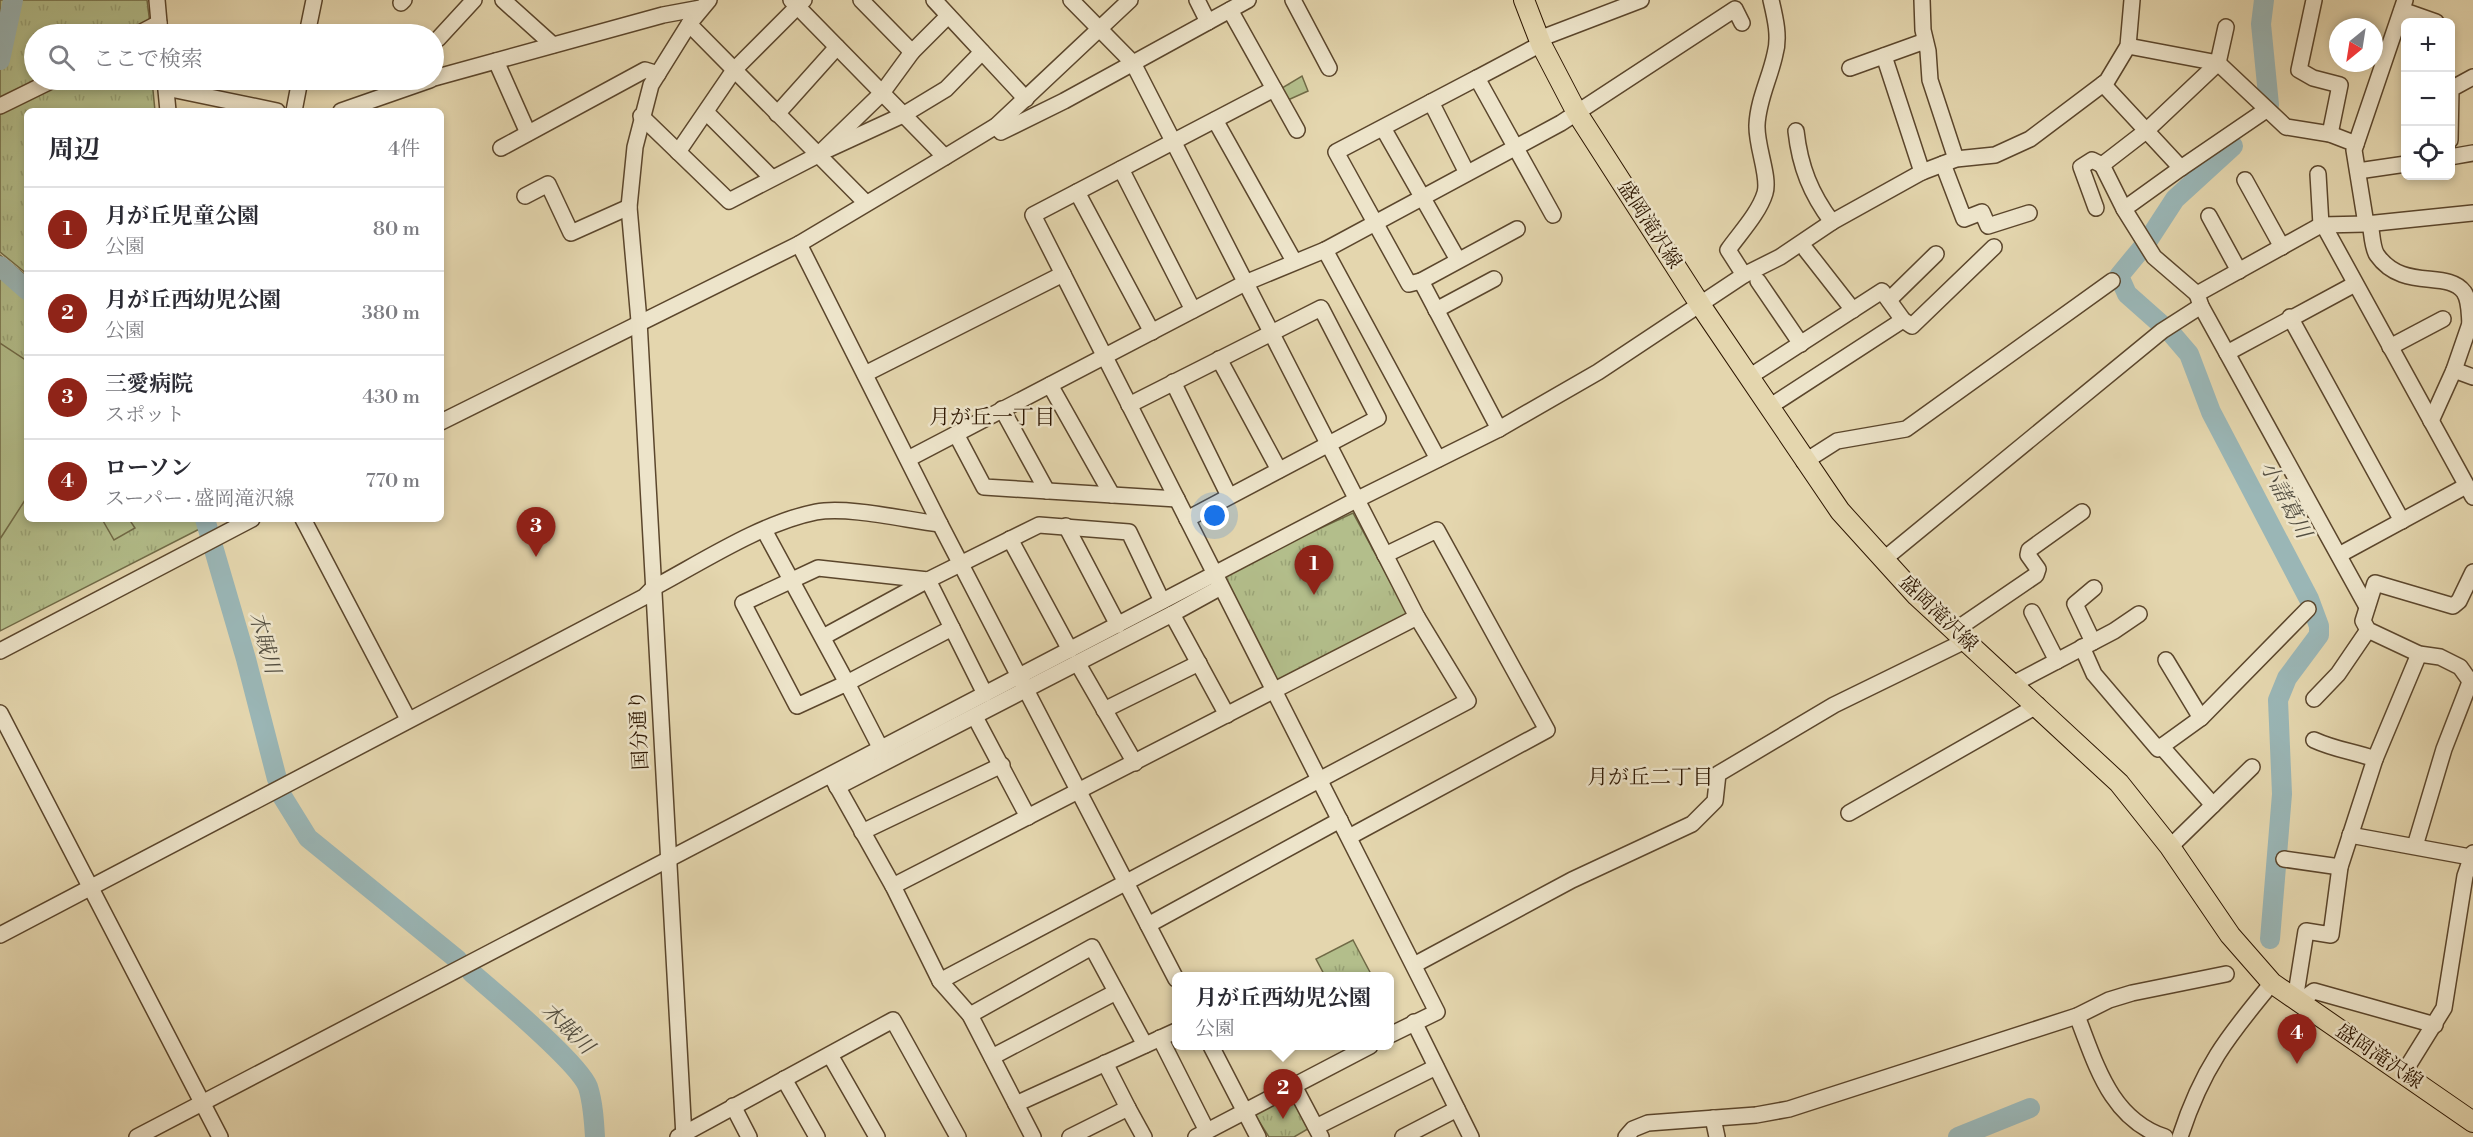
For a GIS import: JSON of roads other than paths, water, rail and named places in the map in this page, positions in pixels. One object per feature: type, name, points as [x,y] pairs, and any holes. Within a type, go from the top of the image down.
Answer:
[{"type":"main road","name":"盛岡滝沢線","points":[[1524,0],[1540,41],[1577,113],[1804,462],[1840,511],[1883,560],[1960,636],[2038,705],[2119,783],[2170,847],[2230,935],[2272,983],[2403,1074],[2471,1116]]},
{"type":"street","points":[[157,0],[159,24]]},
{"type":"street","points":[[309,24],[314,0]]},
{"type":"street","points":[[444,32],[474,0]]},
{"type":"street","points":[[503,0],[553,45]]},
{"type":"street","points":[[861,0],[912,52]]},
{"type":"street","points":[[934,0],[1026,99]]},
{"type":"street","points":[[940,981],[1468,701],[1417,616],[1384,555],[1133,63],[1071,0]]},
{"type":"street","points":[[444,420],[639,321],[799,244],[996,126],[1101,30],[1130,0]]},
{"type":"street","points":[[1197,0],[1208,22]]},
{"type":"street","points":[[996,126],[1001,132],[1248,0]]},
{"type":"street","points":[[1293,0],[1329,68]]},
{"type":"street","points":[[1516,229],[1421,281],[1409,284],[1336,152],[1477,78],[1540,41],[1641,0]]},
{"type":"street","points":[[1771,0],[1776,20],[1776,52],[1764,88],[1757,123],[1757,146],[1767,182],[1765,194],[1728,250],[1801,344]]},
{"type":"street","points":[[1922,0],[1930,80],[1964,219],[1982,212],[1988,226],[2029,213]]},
{"type":"street","points":[[137,1137],[669,860],[975,717],[1172,614],[1218,580],[1356,500],[1500,429],[1615,362],[1701,306],[1751,278],[1832,222],[1922,172],[1949,161],[1995,155],[2030,140],[2103,84],[2128,46],[2132,0]]},
{"type":"street","points":[[2314,0],[2299,70],[2313,78],[2340,85],[2330,134]]},
{"type":"street","points":[[678,152],[734,70],[798,2],[837,47],[945,157]]},
{"type":"street","points":[[444,76],[705,4]]},
{"type":"street","name":"国分通り","points":[[682,1136],[639,321],[629,207],[630,172],[641,116],[651,85],[689,24],[705,4]]},
{"type":"street","points":[[2428,18],[2404,5],[2356,144],[2358,171],[2376,255],[2404,278],[2450,282],[2463,291],[2468,300],[2472,322],[2431,422]]},
{"type":"street","points":[[908,459],[1245,283],[1325,250],[1515,147],[1577,113],[1734,9],[1742,22]]},
{"type":"street","points":[[1230,10],[1297,130]]},
{"type":"street","points":[[818,155],[882,93],[912,52],[948,16]]},
{"type":"street","points":[[689,24],[866,203]]},
{"type":"street","points":[[2102,165],[2146,131],[2218,63],[2226,27]]},
{"type":"street","points":[[1850,68],[1925,41]]},
{"type":"street","points":[[2128,46],[2218,63],[2227,68],[2266,110],[2286,127],[2330,134],[2356,144]]},
{"type":"street","points":[[777,114],[837,47]]},
{"type":"street","points":[[641,116],[729,201],[818,155],[903,115],[946,88],[982,52]]},
{"type":"street","points":[[1884,56],[1922,172]]},
{"type":"street","points":[[496,61],[528,133]]},
{"type":"street","points":[[501,148],[645,70],[658,74]]},
{"type":"street","points":[[2451,126],[2451,89],[2473,77]]},
{"type":"street","points":[[1477,78],[1554,215]]},
{"type":"street","points":[[2103,84],[2181,168]]},
{"type":"street","points":[[1274,89],[1033,215],[1437,1012],[1394,1032]]},
{"type":"street","points":[[0,106],[33,90]]},
{"type":"street","points":[[166,90],[168,108]]},
{"type":"street","points":[[190,90],[265,108]]},
{"type":"street","points":[[295,108],[298,90]]},
{"type":"street","points":[[350,108],[401,90]]},
{"type":"street","points":[[1431,102],[1467,173]]},
{"type":"street","points":[[2124,209],[2266,110]]},
{"type":"street","points":[[706,112],[772,178]]},
{"type":"street","points":[[1215,120],[1294,261]]},
{"type":"street","points":[[1383,128],[1458,260]]},
{"type":"street","points":[[1796,131],[1799,157],[1814,198],[1832,222]]},
{"type":"street","points":[[2455,156],[2473,153]]},
{"type":"street","points":[[2096,208],[2081,167],[2092,160],[2102,165],[2124,209],[2154,257],[2199,300],[2367,607]]},
{"type":"street","points":[[2358,171],[2401,165]]},
{"type":"street","points":[[1121,169],[1193,310]]},
{"type":"street","points":[[2318,174],[2322,226],[2470,491],[2402,521],[2339,555]]},
{"type":"street","points":[[2245,180],[2282,247]]},
{"type":"street","points":[[525,196],[548,184],[571,233],[629,207]]},
{"type":"street","points":[[1077,192],[1152,332]]},
{"type":"street","points":[[1883,560],[2199,300],[2240,271],[2322,226],[2473,213]]},
{"type":"street","points":[[2209,216],[2240,271]]},
{"type":"street","points":[[799,244],[940,524],[1172,972]]},
{"type":"street","points":[[1749,377],[1882,291],[1903,320],[1912,326],[1994,247]]},
{"type":"street","points":[[1325,250],[1438,459]]},
{"type":"street","points":[[1806,250],[1853,310]]},
{"type":"street","points":[[1889,300],[1936,254]]},
{"type":"street","points":[[865,374],[1063,274]]},
{"type":"street","points":[[1436,310],[1494,279]]},
{"type":"street","points":[[1804,462],[1837,441],[1906,429],[2112,280]]},
{"type":"street","points":[[1421,281],[1500,429]]},
{"type":"street","points":[[2227,352],[2355,284]]},
{"type":"street","points":[[1129,405],[1321,308],[1378,418],[1187,519]]},
{"type":"street","points":[[2290,317],[2402,521]]},
{"type":"street","points":[[2390,347],[2443,319]]},
{"type":"street","points":[[1769,407],[1903,320]]},
{"type":"street","points":[[1219,359],[1279,470]]},
{"type":"street","points":[[2454,370],[2473,377]]},
{"type":"street","points":[[1173,382],[1229,496]]},
{"type":"street","points":[[1050,385],[1112,495]]},
{"type":"street","points":[[1002,409],[1047,491]]},
{"type":"street","points":[[956,434],[984,487],[1177,499]]},
{"type":"street","points":[[0,935],[644,597],[652,588],[764,530],[817,512],[843,512],[940,524]]},
{"type":"street","points":[[1413,965],[1572,880],[1692,824],[1715,801],[1718,774],[1834,705],[1960,636],[2036,575],[2038,569],[2028,555],[2030,550],[2082,512]]},
{"type":"street","points":[[0,651],[246,522]]},
{"type":"street","points":[[305,522],[408,719]]},
{"type":"street","points":[[823,638],[928,580],[1039,525],[1129,532],[1162,601]]},
{"type":"street","points":[[1066,526],[1118,625]]},
{"type":"street","points":[[764,530],[881,749]]},
{"type":"street","points":[[1348,837],[1547,730],[1437,530],[1384,555]]},
{"type":"street","points":[[1010,539],[1070,650]]},
{"type":"street","points":[[928,580],[818,568],[793,582],[743,603],[796,706],[847,683],[952,628]]},
{"type":"street","points":[[2415,846],[2444,749],[2472,684],[2460,667],[2440,657],[2419,654],[2368,630],[2363,621],[2375,583],[2453,606],[2459,601],[2473,572]]},
{"type":"street","points":[[928,580],[985,694]]},
{"type":"street","points":[[834,781],[881,749],[1162,601],[1218,580]]},
{"type":"street","points":[[2094,588],[2074,604],[2094,674],[2158,749],[2201,718],[2308,609]]},
{"type":"street","points":[[2459,601],[2473,610]]},
{"type":"street","points":[[2032,612],[2057,661]]},
{"type":"street","points":[[1172,614],[1227,715]]},
{"type":"street","points":[[2013,684],[2087,645],[2139,614]]},
{"type":"street","points":[[892,886],[1080,792],[1417,616]]},
{"type":"street","points":[[2314,699],[2338,674],[2368,630]]},
{"type":"street","points":[[2297,1001],[2306,931],[2331,935],[2340,867],[2350,835],[2375,759],[2419,654]]},
{"type":"street","points":[[2166,660],[2201,718]]},
{"type":"street","points":[[1104,710],[1199,663]]},
{"type":"street","points":[[1078,664],[1135,763]]},
{"type":"street","points":[[1849,813],[2038,705]]},
{"type":"street","points":[[0,713],[220,1137]]},
{"type":"street","points":[[975,717],[1028,817]]},
{"type":"street","points":[[2314,740],[2338,751],[2348,749],[2375,759]]},
{"type":"street","points":[[2161,746],[2213,805]]},
{"type":"street","points":[[862,832],[1002,765]]},
{"type":"street","points":[[2170,847],[2252,766]]},
{"type":"street","points":[[834,781],[892,886],[940,981],[970,1015],[1033,1137]]},
{"type":"street","points":[[1148,925],[1340,820]]},
{"type":"street","points":[[2350,835],[2471,855],[2444,1008],[2403,1074]]},
{"type":"street","points":[[2284,859],[2340,867]]},
{"type":"street","points":[[970,1015],[1092,947],[1145,1045]]},
{"type":"street","points":[[1626,1137],[1633,1129],[1648,1123],[1789,1110],[2077,1016],[2109,1000],[2132,993],[2226,974]]},
{"type":"street","points":[[2180,1137],[2204,1074],[2237,1025],[2272,983]]},
{"type":"street","points":[[2297,1001],[2314,991],[2435,1025]]},
{"type":"street","points":[[992,1057],[1116,992]]},
{"type":"street","points":[[2077,1016],[2110,1094],[2138,1124],[2164,1137]]},
{"type":"street","points":[[682,1136],[893,1020],[958,1137]]},
{"type":"street","points":[[1414,1022],[1471,1137]]},
{"type":"street","points":[[1016,1104],[1172,1032]]},
{"type":"street","points":[[1160,1038],[1199,1135],[1362,1050]]},
{"type":"street","points":[[1213,1050],[1258,1137]]},
{"type":"street","points":[[830,1055],[876,1137]]},
{"type":"street","points":[[1105,1063],[1144,1137]]},
{"type":"street","points":[[1294,1086],[1319,1132],[1436,1067]]},
{"type":"street","points":[[784,1079],[817,1137]]},
{"type":"street","points":[[733,1106],[749,1137]]},
{"type":"street","points":[[1070,1137],[1128,1108]]},
{"type":"street","points":[[1403,1137],[1457,1109]]},
{"type":"street","points":[[1713,1118],[1717,1137]]},
{"type":"waterway","name":"木賊川","points":[[0,60],[13,0]]},
{"type":"waterway","name":"小諸葛川","points":[[2264,0],[2261,24],[2269,105]]},
{"type":"waterway","name":"小諸葛川","points":[[2233,146],[2175,199],[2147,242],[2119,276],[2127,294],[2171,333],[2189,354],[2211,412],[2309,599],[2319,626],[2319,635],[2287,678],[2278,700],[2282,794],[2270,939]]},
{"type":"waterway","name":"木賊川","points":[[0,266],[24,287]]},
{"type":"waterway","name":"木賊川","points":[[206,522],[246,659],[277,779]]},
{"type":"waterway","name":"木賊川","points":[[282,796],[308,838],[458,960]]},
{"type":"waterway","name":"木賊川","points":[[472,973],[535,1028],[581,1076],[590,1093],[595,1137]]},
{"type":"waterway","name":"小諸葛川","points":[[1958,1137],[2030,1108]]},
{"type":"place","name":"三愛病院","points":[[536,557]]},
{"type":"place","name":"月が丘児童公園","points":[[1314,595]]},
{"type":"place","name":"ローソン","points":[[2297,1064]]},
{"type":"place","name":"月が丘西幼児公園","points":[[1283,1119]]},
{"type":"district","name":"月が丘一丁目","points":[[992,418]]},
{"type":"district","name":"月が丘二丁目","points":[[1650,778]]}]
